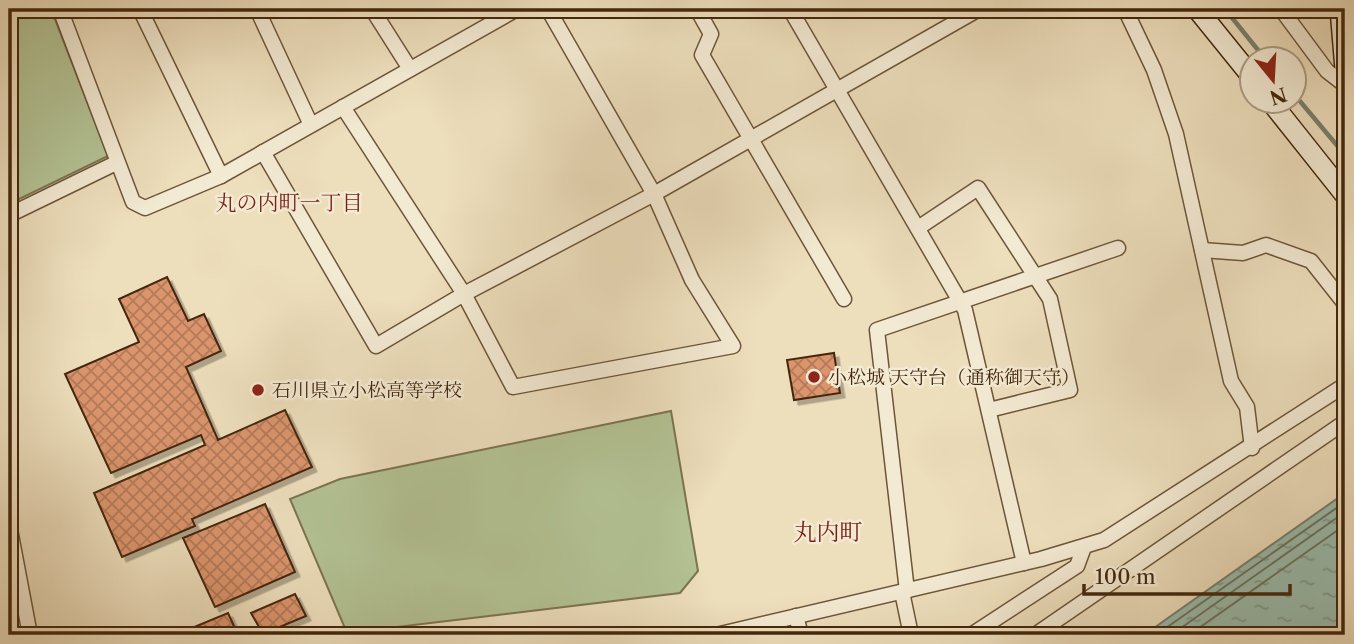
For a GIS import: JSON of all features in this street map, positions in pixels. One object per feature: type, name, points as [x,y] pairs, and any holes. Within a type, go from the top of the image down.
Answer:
[{"type":"street","points":[[60,9],[116,163],[133,202],[145,208],[220,176],[517,9]]},
{"type":"street","points":[[140,9],[220,176]]},
{"type":"street","points":[[257,9],[311,125]]},
{"type":"street","points":[[372,9],[410,69]]},
{"type":"street","points":[[343,107],[464,294],[513,387],[733,346],[692,280],[654,194],[548,9]]},
{"type":"street","points":[[697,9],[711,34],[702,55],[844,299]]},
{"type":"street","points":[[790,9],[961,302],[1024,563]]},
{"type":"street","points":[[263,152],[376,346],[464,294],[654,194],[979,9]]},
{"type":"street","points":[[1125,9],[1154,70],[1176,134],[1231,382],[1247,407],[1252,448]]},
{"type":"street","points":[[1197,9],[1238,60]]},
{"type":"street","points":[[1280,9],[1327,71],[1345,85]]},
{"type":"street","points":[[1340,9],[1345,69]]},
{"type":"street","points":[[1282,116],[1345,195]]},
{"type":"street","points":[[9,215],[116,163]]},
{"type":"street","points":[[918,228],[978,188],[1050,299],[1070,390],[989,410]]},
{"type":"street","points":[[1202,250],[1243,253],[1266,246],[1311,261],[1345,304]]},
{"type":"street","points":[[911,635],[877,330],[1118,248]]},
{"type":"street","points":[[716,635],[1024,563],[1104,540],[1252,448],[1345,385]]},
{"type":"street","points":[[1035,635],[1345,422]]},
{"type":"street","points":[[9,524],[30,635]]},
{"type":"street","points":[[971,635],[1077,566],[1084,547]]},
{"type":"street","points":[[796,617],[801,635]]},
{"type":"green space","points":[[9,9],[51,9],[108,156],[9,204]]},
{"type":"green space","points":[[671,411],[698,571],[680,593],[347,633],[290,499],[340,479]]},
{"type":"water","points":[[1345,493],[1345,635],[1144,635]]},
{"type":"building","points":[[167,277],[188,321],[204,314],[221,351],[186,367],[218,440],[285,410],[312,467],[192,519],[195,526],[122,557],[94,493],[205,445],[201,435],[111,473],[65,374],[139,342],[119,299]]},
{"type":"building","name":"小松城 天守台（通称御天守）","points":[[834,353],[840,393],[794,400],[787,360]]},
{"type":"building","points":[[265,504],[295,572],[215,607],[183,538]]},
{"type":"building","points":[[295,594],[306,616],[263,634],[251,613]]},
{"type":"building","points":[[228,613],[238,635],[175,635]]},
{"type":"waterway","points":[[1225,9],[1255,46]]},
{"type":"waterway","points":[[1308,111],[1345,155]]},
{"type":"place","name":"小松城 天守台（通称御天守）","points":[[814,377]]},
{"type":"place","name":"石川県立小松高等学校","points":[[258,390]]},
{"type":"district","name":"丸の内町一丁目","points":[[289,203]]},
{"type":"district","name":"丸内町","points":[[828,532]]}]
